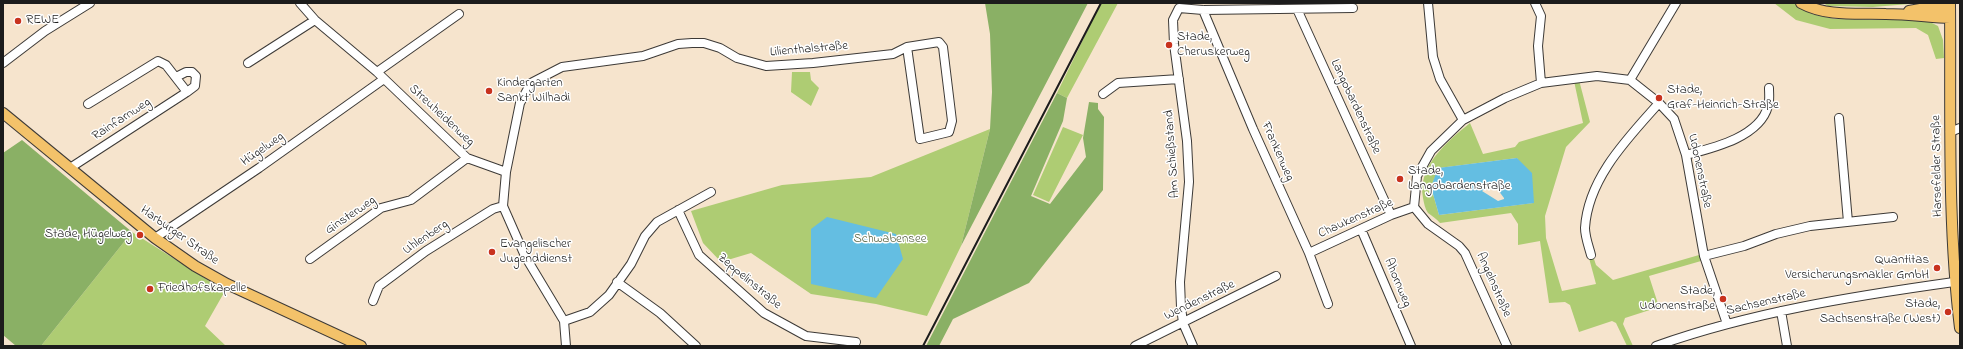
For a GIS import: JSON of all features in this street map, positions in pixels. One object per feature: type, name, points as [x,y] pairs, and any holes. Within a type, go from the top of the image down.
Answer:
[{"type":"main road","points":[[1801,3],[1811,5],[1826,12],[1838,14],[1887,14],[1950,10]]},
{"type":"main road","points":[[1887,14],[1930,6],[1950,10]]},
{"type":"main road","name":"Harsefelder Straße","points":[[1950,10],[1950,132],[1954,282],[1960,328]]},
{"type":"main road","name":"Harburger Straße","points":[[3,113],[155,238],[195,266],[227,284],[361,346]]},
{"type":"street","points":[[3,63],[45,31],[90,3]]},
{"type":"street","name":"Streuheidenweg","points":[[300,3],[315,20],[377,72],[467,158],[506,172]]},
{"type":"street","points":[[1428,3],[1433,57],[1440,78],[1463,120]]},
{"type":"street","points":[[1535,3],[1541,16],[1538,46],[1541,83]]},
{"type":"street","points":[[1414,207],[1417,176],[1431,151],[1463,120],[1505,98],[1541,83],[1597,76],[1630,80],[1676,3]]},
{"type":"street","name":"Am Schießstand","points":[[1193,346],[1183,323],[1180,282],[1190,182],[1187,140],[1173,20],[1179,8],[1203,10]]},
{"type":"street","points":[[1203,10],[1297,10],[1353,8]]},
{"type":"street","name":"Frankenweg","points":[[1203,10],[1253,128],[1309,253],[1328,304]]},
{"type":"street","name":"Langobardenstraße","points":[[1297,10],[1391,215]]},
{"type":"street","points":[[377,72],[459,14]]},
{"type":"street","points":[[248,63],[315,20]]},
{"type":"street","name":"Lilienthalstraße","points":[[506,172],[520,103],[531,83],[562,67],[643,56],[678,44],[704,43],[720,48],[737,58],[766,66],[892,54],[907,47],[939,42],[943,47],[952,121],[948,132],[920,139],[907,47]]},
{"type":"street","points":[[88,104],[158,61],[166,65],[187,92]]},
{"type":"street","name":"Rainfarnweg","points":[[70,168],[195,86],[196,76],[192,72],[186,72],[178,76],[178,79]]},
{"type":"street","name":"Hügelweg","points":[[155,238],[258,168],[384,79]]},
{"type":"street","points":[[1103,94],[1118,83],[1179,79]]},
{"type":"street","name":"Udonenstraße","points":[[1630,80],[1659,103],[1674,119],[1686,155],[1704,256],[1727,324]]},
{"type":"street","points":[[1686,155],[1722,145],[1757,126],[1768,107],[1769,88]]},
{"type":"street","points":[[1591,255],[1585,229],[1591,200],[1604,170],[1631,135],[1659,103]]},
{"type":"street","points":[[1839,118],[1848,222]]},
{"type":"street","points":[[1950,132],[1960,128]]},
{"type":"street","name":"Ginsterweg","points":[[310,259],[382,208],[411,200],[467,158]]},
{"type":"street","points":[[506,172],[503,206],[525,256],[564,321],[566,346]]},
{"type":"street","points":[[564,321],[590,312],[609,295],[631,264],[645,236],[657,222],[711,192]]},
{"type":"street","name":"Uhlenberg","points":[[373,301],[379,286],[426,251],[493,209],[503,206]]},
{"type":"street","name":"Chaukenstraße","points":[[1309,253],[1391,215],[1414,207]]},
{"type":"street","name":"Angelnstraße","points":[[1414,207],[1428,224],[1459,246],[1465,253],[1507,346]]},
{"type":"street","name":"Zeppelinstraße","points":[[678,210],[699,255],[764,313],[806,336],[856,342]]},
{"type":"street","points":[[1704,256],[1744,246],[1782,232],[1810,226],[1893,217]]},
{"type":"street","name":"Ahornweg","points":[[1361,229],[1411,346]]},
{"type":"street","name":"Wendenstraße","points":[[1135,346],[1276,276]]},
{"type":"street","points":[[618,282],[660,313],[696,346]]},
{"type":"street","name":"Sachsenstraße","points":[[1656,346],[1727,324],[1781,311],[1850,297],[1954,282]]},
{"type":"street","points":[[1781,311],[1786,346]]},
{"type":"green space","points":[[985,3],[1088,3],[961,246],[990,129],[992,92],[990,34]]},
{"type":"green space","points":[[1101,3],[1118,3],[1067,98],[1057,93]]},
{"type":"green space","points":[[1774,3],[1795,3],[1812,14],[1835,19],[1926,20],[1938,26],[1943,40],[1944,58],[1936,59],[1928,35],[1916,28],[1830,29],[1796,20]]},
{"type":"green space","points":[[1823,3],[1922,3],[1873,7],[1828,6]]},
{"type":"green space","points":[[792,72],[810,72],[811,80],[819,88],[811,106],[791,92]]},
{"type":"green space","points":[[1579,80],[1590,122],[1566,147],[1545,216],[1546,238],[1562,291],[1596,284],[1589,258],[1593,256],[1596,265],[1613,280],[1699,255],[1701,261],[1649,276],[1659,307],[1625,318],[1623,324],[1633,346],[1627,346],[1616,323],[1612,321],[1579,332],[1570,305],[1565,302],[1549,303],[1540,241],[1518,245],[1518,224],[1511,213],[1440,223],[1428,213],[1425,208],[1422,186],[1429,165],[1444,146],[1470,123],[1483,154],[1515,147],[1519,142],[1583,123],[1574,81]],"holes":[[[1517,158],[1533,203],[1439,215],[1431,187],[1439,168]]]},
{"type":"green space","points":[[1057,93],[1067,98],[1063,121],[1031,196],[1050,204],[1086,157],[1083,138],[1089,102],[1098,103],[1098,109],[1104,117],[1103,190],[1029,283],[953,319],[939,346],[926,346]]},
{"type":"green space","points":[[1063,127],[1083,135],[1049,202],[1033,195]]},
{"type":"green space","name":"Schwabensee","points":[[990,129],[961,246],[927,316],[876,304],[811,294],[751,253],[721,262],[703,243],[691,211],[782,185],[871,177]]},
{"type":"green space","points":[[22,140],[132,232],[41,346],[16,346],[3,335],[3,153]]},
{"type":"green space","points":[[132,232],[225,291],[205,326],[226,346],[41,346]]},
{"type":"water","points":[[1517,158],[1532,173],[1534,203],[1439,215],[1431,187],[1438,168]],"holes":[[[1492,182],[1504,198],[1498,201],[1482,191]]]},
{"type":"water","name":"Schwabensee","points":[[827,217],[896,234],[903,259],[876,298],[811,284],[811,229]]},
{"type":"railway","points":[[923,346],[1101,3]]},
{"type":"place","name":"REWE","points":[[18,21]]},
{"type":"place","name":"Stade, Cheruskerweg","points":[[1169,45]]},
{"type":"place","name":"Kindergarten Sankt Wilhadi","points":[[489,91]]},
{"type":"place","name":"Stade, Graf-Heinrich-Straße","points":[[1659,98]]},
{"type":"place","name":"Stade, Langobardenstraße","points":[[1400,179]]},
{"type":"place","name":"Stade, Hügelweg","points":[[140,235]]},
{"type":"place","name":"Evangelischer Jugenddienst","points":[[492,252]]},
{"type":"place","name":"Quantitas Versicherungsmakler GmbH","points":[[1937,268]]},
{"type":"place","name":"Friedhofskapelle","points":[[150,289]]},
{"type":"place","name":"Stade, Udonenstraße","points":[[1723,299]]},
{"type":"place","name":"Stade, Sachsenstraße (West)","points":[[1948,312]]}]
